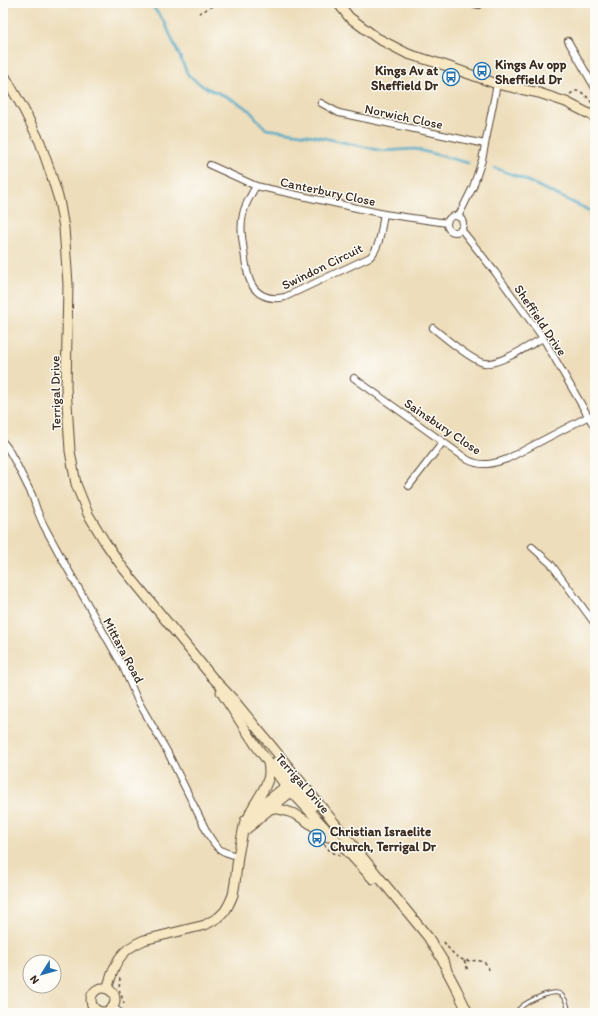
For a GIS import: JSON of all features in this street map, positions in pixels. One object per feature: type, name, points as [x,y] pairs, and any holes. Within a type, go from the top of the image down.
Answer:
[{"type":"main road","points":[[338,3],[349,17],[377,38],[408,54],[497,84],[539,92],[566,102],[595,117]]},
{"type":"main road","name":"Terrigal Drive","points":[[4,75],[40,142],[59,200],[64,228],[68,284],[66,386],[70,451],[76,484],[88,514],[119,562],[212,677],[233,699],[428,937],[445,964],[468,1013]]},
{"type":"main road","name":"Terrigal Drive","points":[[212,677],[268,764],[344,849],[389,896],[424,940],[442,968],[447,971]]},
{"type":"main road","points":[[244,831],[272,808],[289,788],[289,779],[255,726]]},
{"type":"main road","points":[[249,817],[253,805],[267,782],[269,774],[268,764]]},
{"type":"main road","points":[[107,989],[114,966],[120,956],[135,943],[205,925],[219,917],[225,911],[233,895],[240,843],[246,821],[252,812],[289,788]]},
{"type":"main road","points":[[289,788],[301,792],[319,812],[348,839]]},
{"type":"main road","points":[[272,808],[283,809],[303,819],[344,849]]},
{"type":"main road","points":[[100,988],[107,989],[111,991],[114,997],[112,1007],[110,1010],[104,1012],[93,1011],[91,996],[100,988]]},
{"type":"street","points":[[471,3],[479,5]]},
{"type":"street","points":[[568,41],[595,88]]},
{"type":"street","points":[[458,216],[478,172],[497,84]]},
{"type":"street","name":"Norwich Close","points":[[322,103],[339,113],[485,144]]},
{"type":"street","name":"Canterbury Close","points":[[210,165],[256,186],[384,214],[447,222]]},
{"type":"street","name":"Swindon Circuit","points":[[256,186],[245,206],[241,229],[249,279],[258,292],[271,299],[285,298],[370,257],[378,244],[384,214]]},
{"type":"street","points":[[458,216],[463,222],[462,229],[457,232],[451,232],[447,228],[447,222],[449,218],[458,216]]},
{"type":"street","name":"Sheffield Drive","points":[[462,229],[543,338],[595,428]]},
{"type":"street","points":[[433,328],[475,360],[485,364],[498,362],[543,338]]},
{"type":"street","name":"Sainsbury Close","points":[[354,378],[468,460],[479,464],[488,465],[507,459],[588,416]]},
{"type":"street","name":"Mittara Road","points":[[3,442],[18,467],[43,524],[123,668],[137,699],[168,753],[210,838],[216,846],[226,854],[238,856]]},
{"type":"street","points":[[409,486],[443,442]]},
{"type":"street","points":[[532,547],[551,564],[595,624]]},
{"type":"street","points":[[112,1007],[121,1013]]},
{"type":"lane","points":[[516,1013],[519,1008],[524,1005],[552,992],[563,996],[569,1013]]},
{"type":"path","points":[[199,13],[219,3]]},
{"type":"path","points":[[567,95],[574,91],[580,92],[589,99],[595,109]]},
{"type":"path","points":[[444,942],[458,958],[464,960],[482,961],[488,966],[489,970]]},
{"type":"path","points":[[464,960],[468,971]]},
{"type":"waterway","points":[[150,3],[165,23],[188,75],[204,87],[230,98],[248,109],[266,129],[315,136],[383,151],[415,149],[468,163]]},
{"type":"waterway","points":[[495,168],[519,177],[595,213]]},
{"type":"place","name":"Kings Av opp Sheffield Dr","points":[[482,71]]},
{"type":"place","name":"Kings Av at Sheffield Dr","points":[[451,77]]},
{"type":"place","name":"Christian Israelite Church, Terrigal Dr","points":[[317,838]]}]
